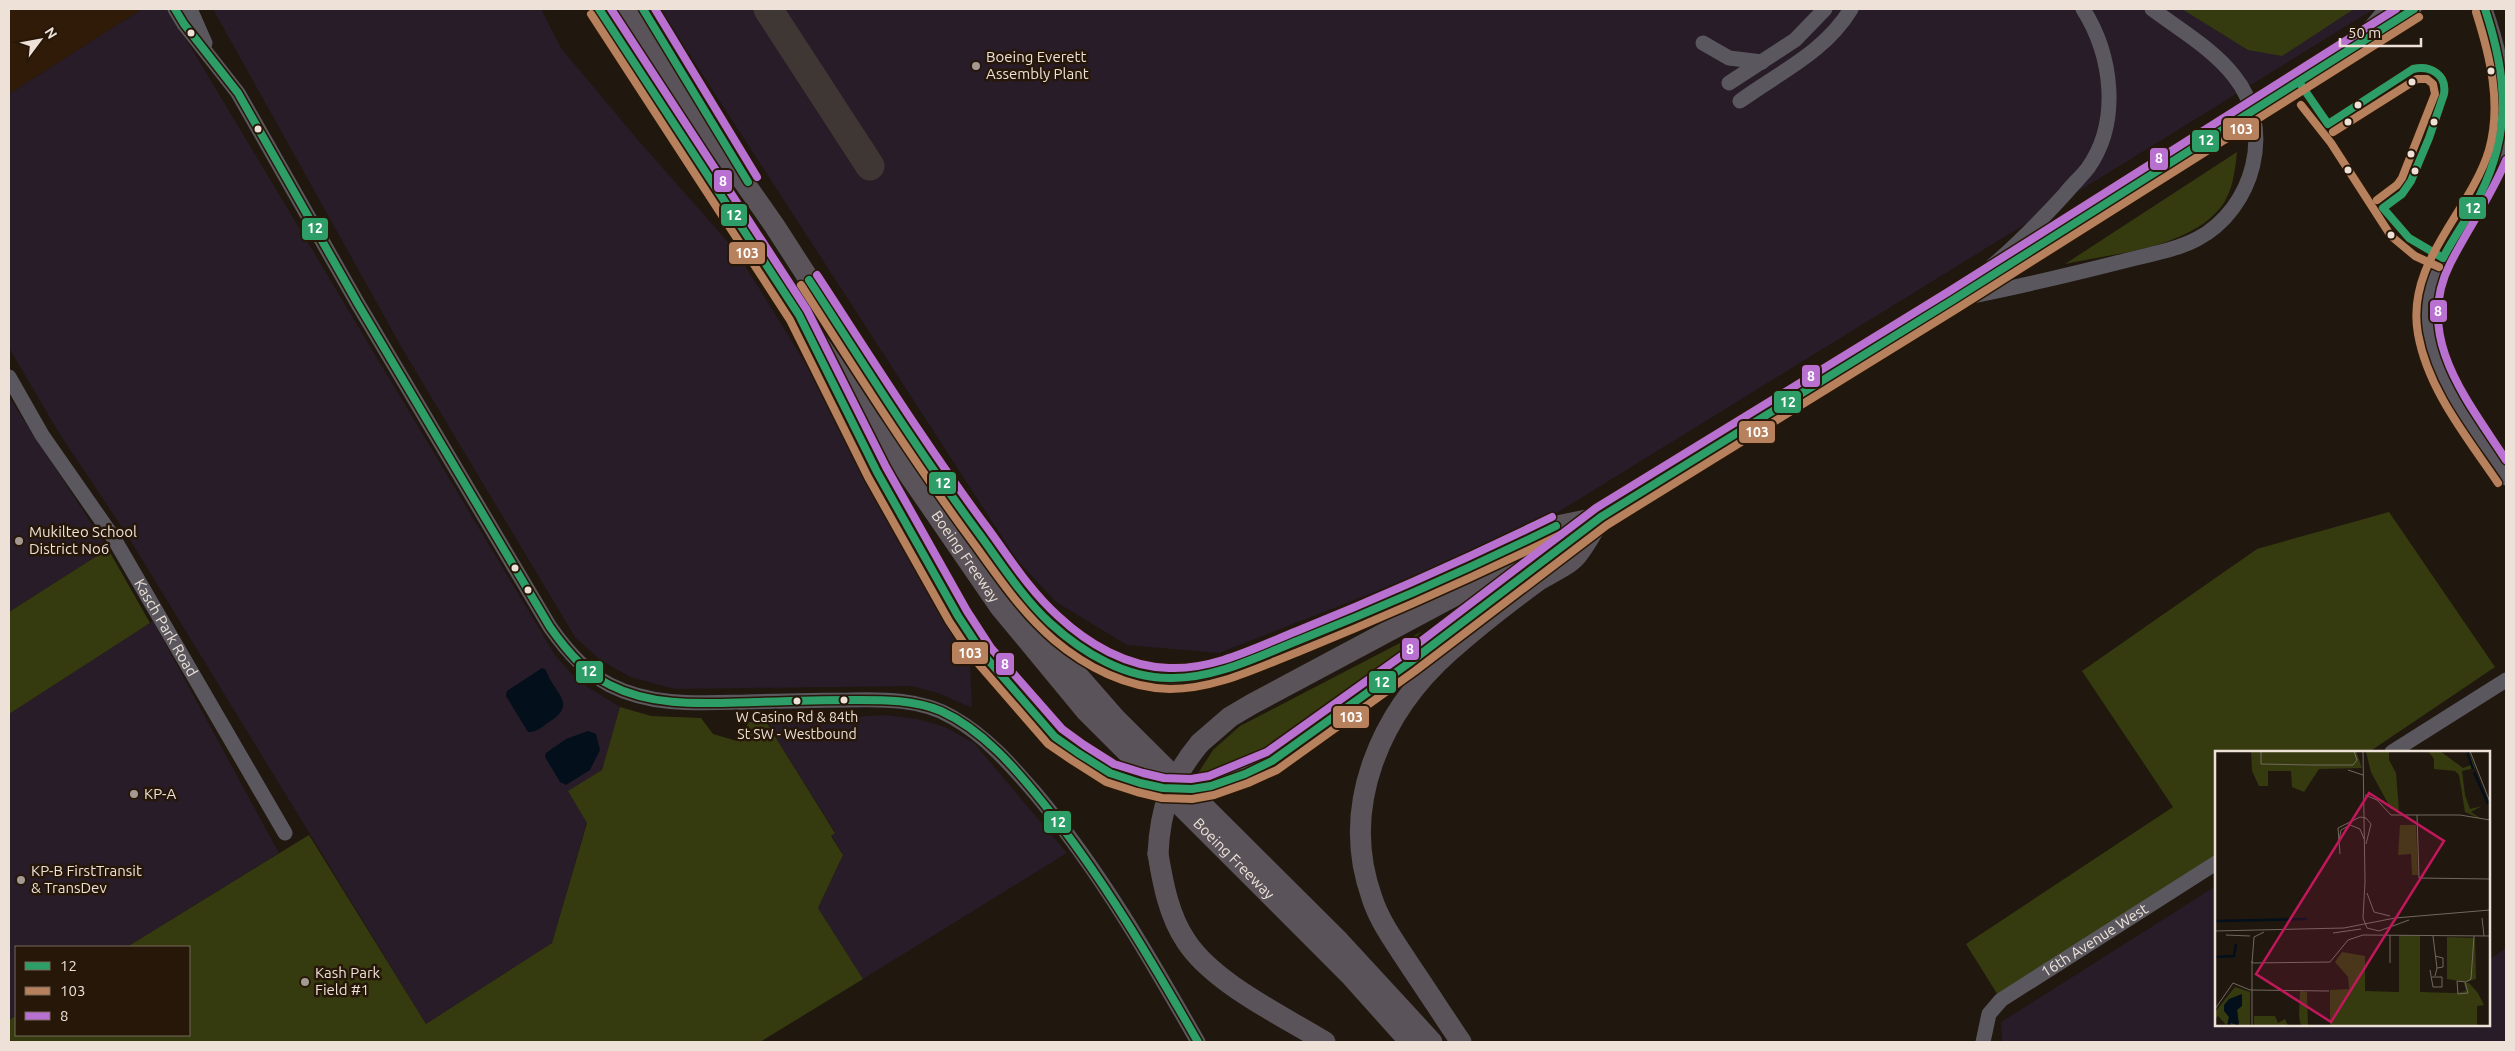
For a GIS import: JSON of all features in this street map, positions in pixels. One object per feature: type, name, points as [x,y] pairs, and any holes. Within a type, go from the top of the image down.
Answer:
[{"type":"highway","name":"Boeing Freeway","points":[[599,9],[799,315],[947,533],[1000,607],[1052,672],[1119,746],[1350,975],[1410,1042]]},
{"type":"highway","name":"Boeing Freeway","points":[[627,9],[690,106],[774,225],[940,482],[978,549],[1038,630],[1078,677],[1160,765],[1339,941],[1432,1042]]},
{"type":"highway","points":[[643,9],[774,225]]},
{"type":"highway","points":[[799,315],[877,472],[945,594],[983,654],[1054,737],[1110,773]]},
{"type":"highway","points":[[940,482],[1017,585],[1049,622],[1094,656],[1122,669],[1153,678],[1180,678],[1215,672],[1237,665],[1441,583],[1556,526],[1601,517]]},
{"type":"highway","points":[[1325,1042],[1228,983],[1204,962],[1186,941],[1172,912],[1163,886],[1158,854],[1161,821],[1177,774],[1200,743],[1230,717],[1601,517]]},
{"type":"highway","points":[[1211,786],[1245,774],[1272,761],[1409,663],[1601,517]]},
{"type":"highway","points":[[1461,1042],[1384,925],[1371,898],[1362,843],[1362,818],[1370,771],[1386,729],[1402,704],[1418,685],[1449,651],[1538,581],[1576,557],[1601,517]]},
{"type":"street","points":[[175,9],[184,24],[238,93],[358,304],[545,619],[565,648],[586,668],[610,685],[636,696],[672,703],[884,699],[920,705],[950,715],[994,748],[1068,834],[1140,942],[1198,1042]]},
{"type":"street","points":[[190,9],[209,54]]},
{"type":"street","points":[[1729,83],[1795,40],[1824,9]]},
{"type":"street","points":[[1740,101],[1826,42],[1851,9]]},
{"type":"street","points":[[1953,300],[2014,247],[2048,212],[2088,168],[2097,151],[2107,114],[2108,76],[2099,39],[2083,9]]},
{"type":"street","points":[[1953,300],[2047,281],[2179,246],[2197,239],[2212,229],[2238,201],[2253,167],[2256,148],[2256,128],[2247,98],[2236,77],[2223,63],[2152,9]]},
{"type":"street","points":[[2354,47],[2386,9]]},
{"type":"street","points":[[1601,517],[1953,300],[2414,9]]},
{"type":"street","points":[[2484,9],[2497,50],[2502,81],[2504,127],[2497,156],[2480,194],[2435,275],[2428,300],[2428,329],[2433,354],[2444,380],[2506,478]]},
{"type":"street","points":[[1703,43],[1711,50],[1729,58],[1762,62]]},
{"type":"street","name":"Kasch Park Road","points":[[9,377],[42,435],[113,537],[285,833]]},
{"type":"street","points":[[2394,751],[2506,680]]},
{"type":"street","name":"16th Avenue West","points":[[1983,1036],[1989,1014],[2001,1000],[2215,864]]},
{"type":"shaded area","points":[[9,9],[142,9],[9,94]]},
{"type":"shaded area","points":[[142,9],[168,9],[555,655],[578,681],[620,707],[552,943],[426,1024],[127,535],[59,433],[9,348],[9,94]]},
{"type":"shaded area","points":[[213,9],[541,9],[561,48],[638,140],[736,251],[832,406],[970,660],[972,708],[938,693],[911,686],[675,689],[630,677],[599,659],[575,637],[403,350]]},
{"type":"shaded area","points":[[660,9],[2374,9],[1521,535],[1219,653],[1127,645],[1056,602],[1017,560]]},
{"type":"shaded area","points":[[9,397],[108,549],[9,612]]},
{"type":"shaded area","points":[[153,621],[279,853],[129,946],[15,946],[15,1017],[9,1020],[9,714]]},
{"type":"shaded area","points":[[886,715],[917,719],[945,727],[974,743],[1067,853],[863,979],[818,908],[843,855],[831,835],[835,832],[766,722]]},
{"type":"shaded area","points":[[2215,887],[2215,1026],[2490,1026],[2490,959],[2506,948],[2506,1042],[2002,1042],[2001,1022]]},
{"type":"green space","points":[[2182,9],[2354,9],[2282,56],[2248,50]]},
{"type":"green space","points":[[2237,152],[2233,181],[2228,195],[2221,207],[2207,221],[2170,241],[2127,252],[2065,264]]},
{"type":"green space","points":[[2389,512],[2495,667],[2370,751],[2215,751],[2215,856],[2001,1000],[1966,944],[2173,807],[2082,671],[2257,549]]},
{"type":"green space","points":[[108,549],[150,623],[9,714],[9,612]]},
{"type":"green space","points":[[1423,631],[1379,668],[1262,752],[1231,768],[1197,775],[1213,750],[1240,726]]},
{"type":"green space","points":[[620,707],[651,716],[701,718],[713,734],[737,741],[749,722],[766,722],[835,833],[831,836],[843,855],[818,908],[863,979],[760,1042],[9,1042],[9,1020],[15,1017],[15,1036],[190,1036],[190,946],[129,946],[309,835],[426,1024],[552,943],[587,823],[568,791],[602,770]]},
{"type":"water","points":[[542,668],[546,670],[561,698],[563,703],[562,709],[558,715],[542,727],[528,732],[506,696],[507,691]]},
{"type":"water","points":[[588,731],[596,734],[600,750],[590,770],[566,785],[560,782],[545,757],[546,753],[566,739]]},
{"type":"taxiway","points":[[768,9],[870,166]]},
{"type":"tunnel","points":[[1110,773],[1160,786],[1185,788],[1211,786]]},
{"type":"transit line","name":"12","points":[[175,9],[184,24],[238,93],[358,304],[550,627],[577,660],[592,674],[610,685],[645,698],[663,701],[700,703],[837,700],[896,701],[930,707],[956,719],[985,740],[1010,764],[1066,832],[1125,920],[1198,1042]]},
{"type":"transit line","name":"12","points":[[599,9],[799,315],[877,472],[958,616],[983,654],[1055,737],[1078,753],[1110,773],[1140,783],[1163,788],[1192,789],[1211,786],[1245,774],[1272,761],[1409,663],[1601,517],[1953,300],[2414,9]]},
{"type":"transit line","name":"8","points":[[611,9],[807,310],[886,467],[967,611],[991,648],[1062,729],[1084,745],[1114,764],[1164,778],[1191,779],[1209,776],[1267,752],[1403,655],[1596,508],[1948,292],[2396,9]]},
{"type":"transit line","name":"12","points":[[643,9],[748,182]]},
{"type":"transit line","name":"8","points":[[655,9],[757,177]]},
{"type":"transit line","name":"12","points":[[2299,82],[2328,124],[2413,69],[2432,70],[2440,77],[2443,82],[2444,94],[2429,138],[2411,181],[2402,194],[2383,208],[2409,238],[2443,258],[2480,195],[2497,148],[2501,125],[2503,103],[2502,80],[2485,9]]},
{"type":"transit line","name":"103","points":[[2476,12],[2493,80],[2493,133],[2480,173],[2430,261],[2421,284],[2417,308],[2418,334],[2423,355],[2440,394],[2498,483]]},
{"type":"transit line","name":"103","points":[[591,14],[790,320],[868,477],[949,621],[975,660],[1048,744],[1073,761],[1106,782],[1137,792],[1162,798],[1192,799],[1214,795],[1277,770],[1415,671],[1607,525],[1958,308],[2419,17]]},
{"type":"transit line","name":"103","points":[[2333,132],[2417,79],[2427,79],[2433,84],[2435,94],[2402,178],[2397,185],[2377,200]]},
{"type":"transit line","name":"103","points":[[2301,105],[2331,143],[2391,236],[2415,256],[2439,267]]},
{"type":"transit line","name":"8","points":[[2506,160],[2450,264],[2440,291],[2438,317],[2441,343],[2450,367],[2476,415],[2506,460]]},
{"type":"transit line","name":"8","points":[[817,275],[942,464],[1029,584],[1048,606],[1082,636],[1109,652],[1138,663],[1153,667],[1185,668],[1234,656],[1329,618],[1552,517]]},
{"type":"transit line","name":"12","points":[[809,280],[935,473],[1022,592],[1040,613],[1063,634],[1091,654],[1122,669],[1138,674],[1172,678],[1188,677],[1236,666],[1395,600],[1556,526]]},
{"type":"transit line","name":"103","points":[[801,285],[927,478],[1020,605],[1042,629],[1066,650],[1093,667],[1138,685],[1170,689],[1187,688],[1219,682],[1251,671],[1463,581],[1560,535]]},
{"type":"place","name":"Boeing Everett Assembly Plant","points":[[976,66]]},
{"type":"place","name":"Mukilteo School District No6","points":[[19,541]]},
{"type":"place","name":"W Casino Rd & 84th St SW - Westbound","points":[[797,701]]},
{"type":"place","name":"KP-A","points":[[134,794]]},
{"type":"place","name":"KP-B FirstTransit & TransDev","points":[[21,880]]},
{"type":"place","name":"Kash Park Field #1","points":[[305,982]]}]
